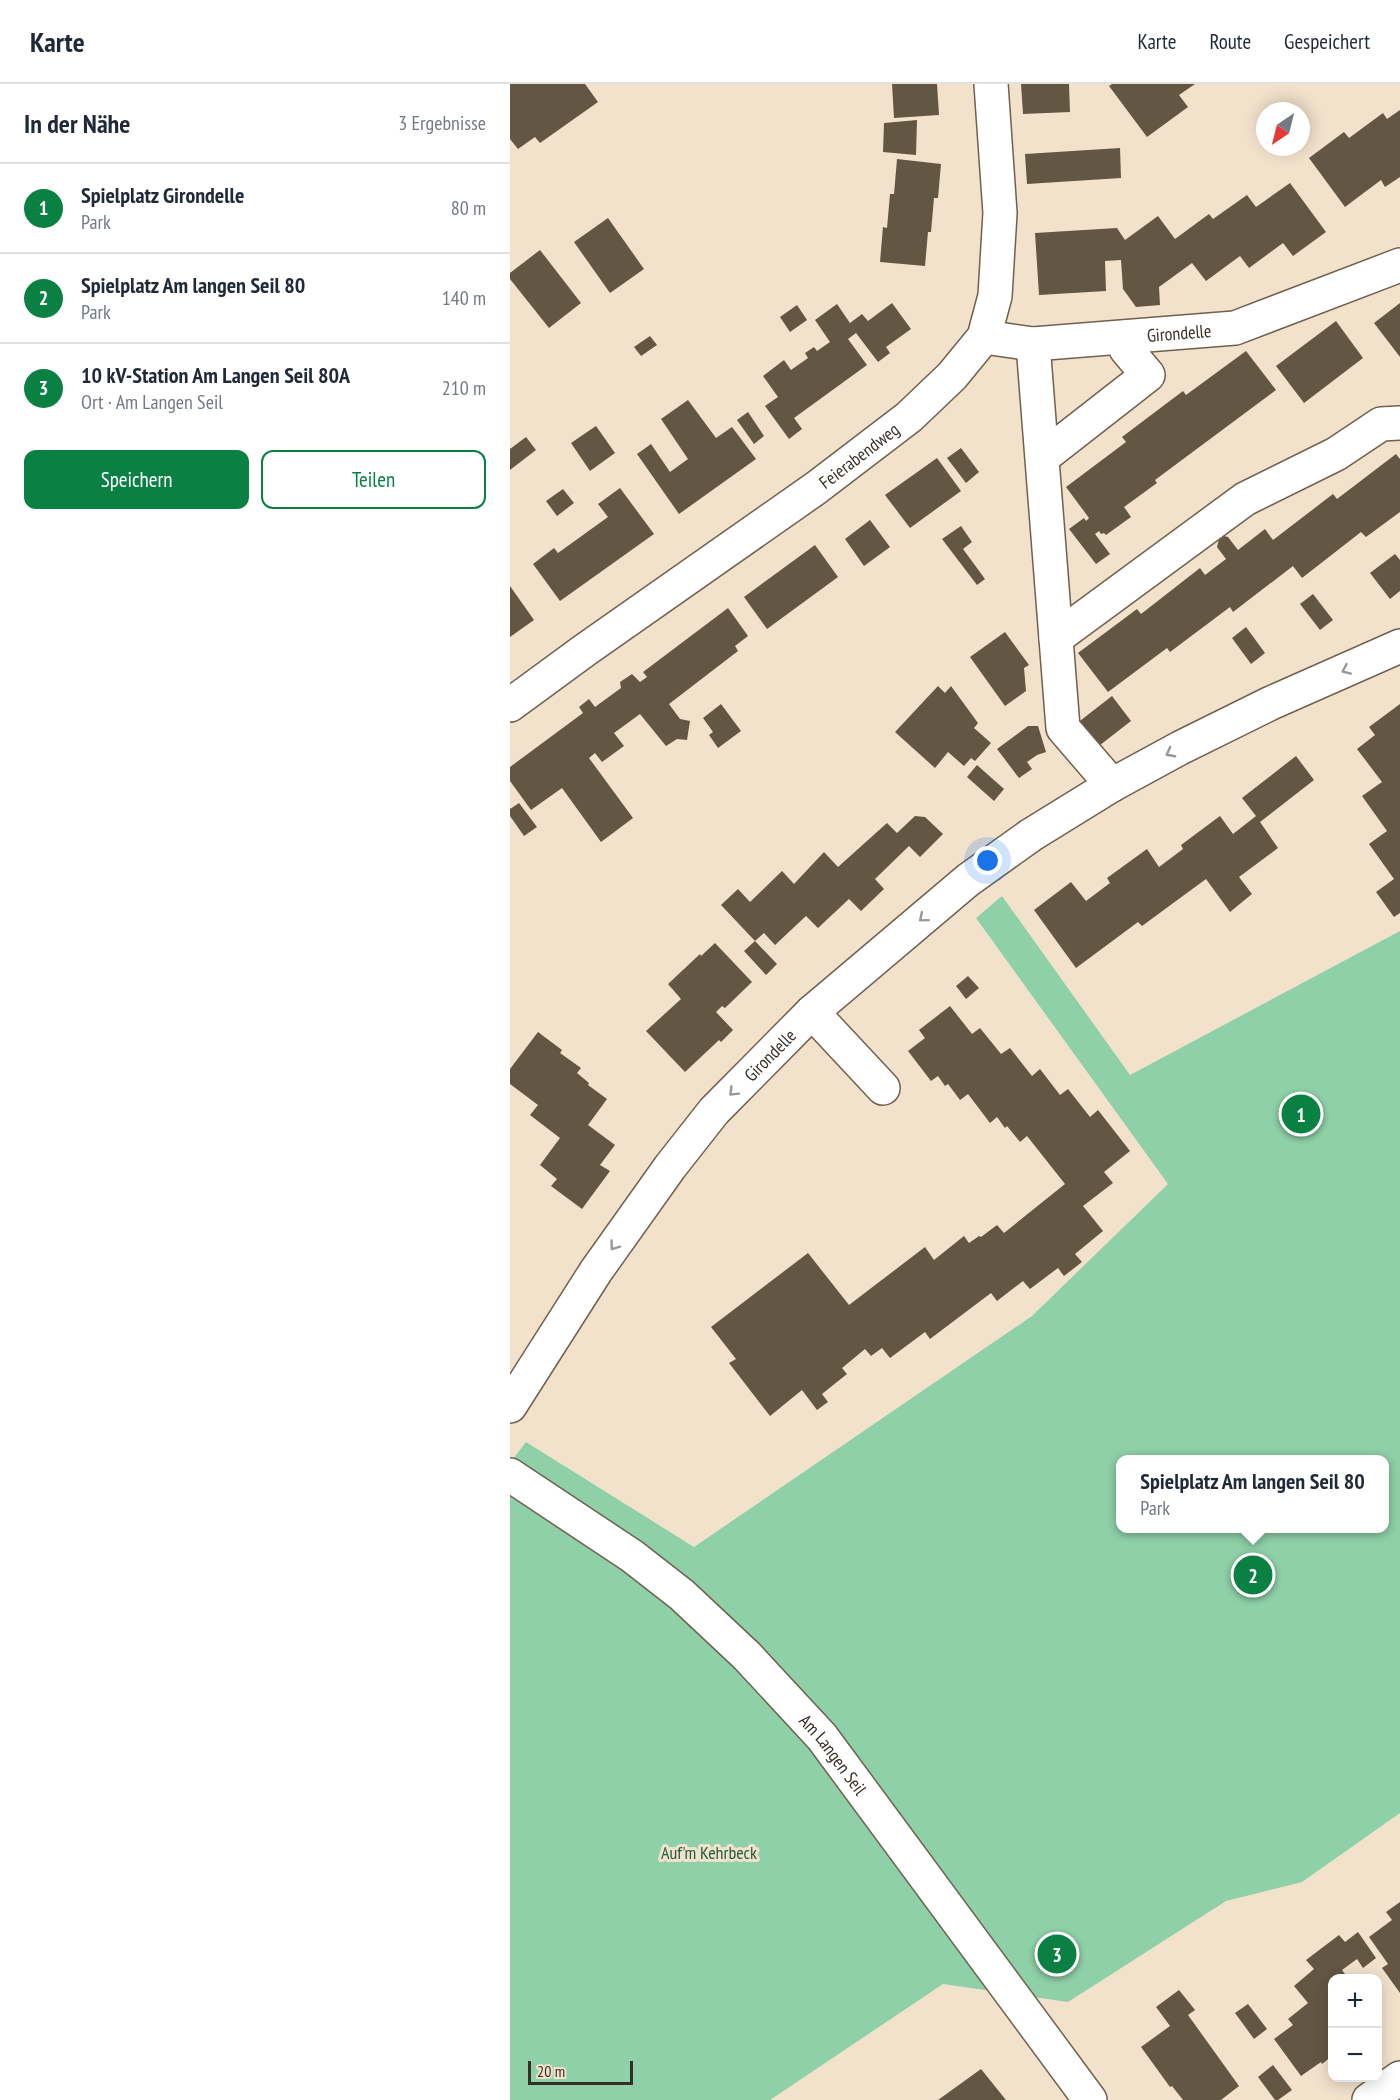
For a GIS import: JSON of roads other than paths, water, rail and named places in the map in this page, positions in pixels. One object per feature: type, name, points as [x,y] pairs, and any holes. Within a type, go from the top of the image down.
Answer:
[{"type":"street","name":"Feierabendweg","points":[[510,705],[816,488],[909,417],[952,376],[984,337],[995,296],[1000,213],[992,84]]},
{"type":"street","name":"Girondelle","points":[[1043,457],[1148,375],[1126,349],[1126,337],[1235,328],[1400,265]]},
{"type":"street","points":[[984,337],[1033,344],[1126,337]]},
{"type":"street","points":[[1033,344],[1063,728],[1112,785]]},
{"type":"street","points":[[1056,638],[1245,499],[1336,454],[1381,424],[1400,423]]},
{"type":"street","name":"Girondelle","points":[[510,1406],[596,1271],[670,1167],[714,1111],[812,1012],[968,880],[1031,835],[1112,785],[1180,747],[1271,703],[1400,646]]},
{"type":"street","points":[[812,1012],[883,1088]]},
{"type":"street","name":"Am Langen Seil","points":[[510,1475],[632,1556],[682,1595],[747,1656],[822,1737],[1090,2100]]},
{"type":"street","points":[[1370,2100],[1400,2078]]},
{"type":"place","name":"Spielplatz Girondelle","points":[[1301,1114]]},
{"type":"place","name":"Spielplatz Am langen Seil 80","points":[[1253,1575]]},
{"type":"place","name":"10 kV-Station Am Langen Seil 80A","points":[[1057,1954]]},
{"type":"park label","name":"Auf'm Kehrbeck","points":[[709,1852]]}]
